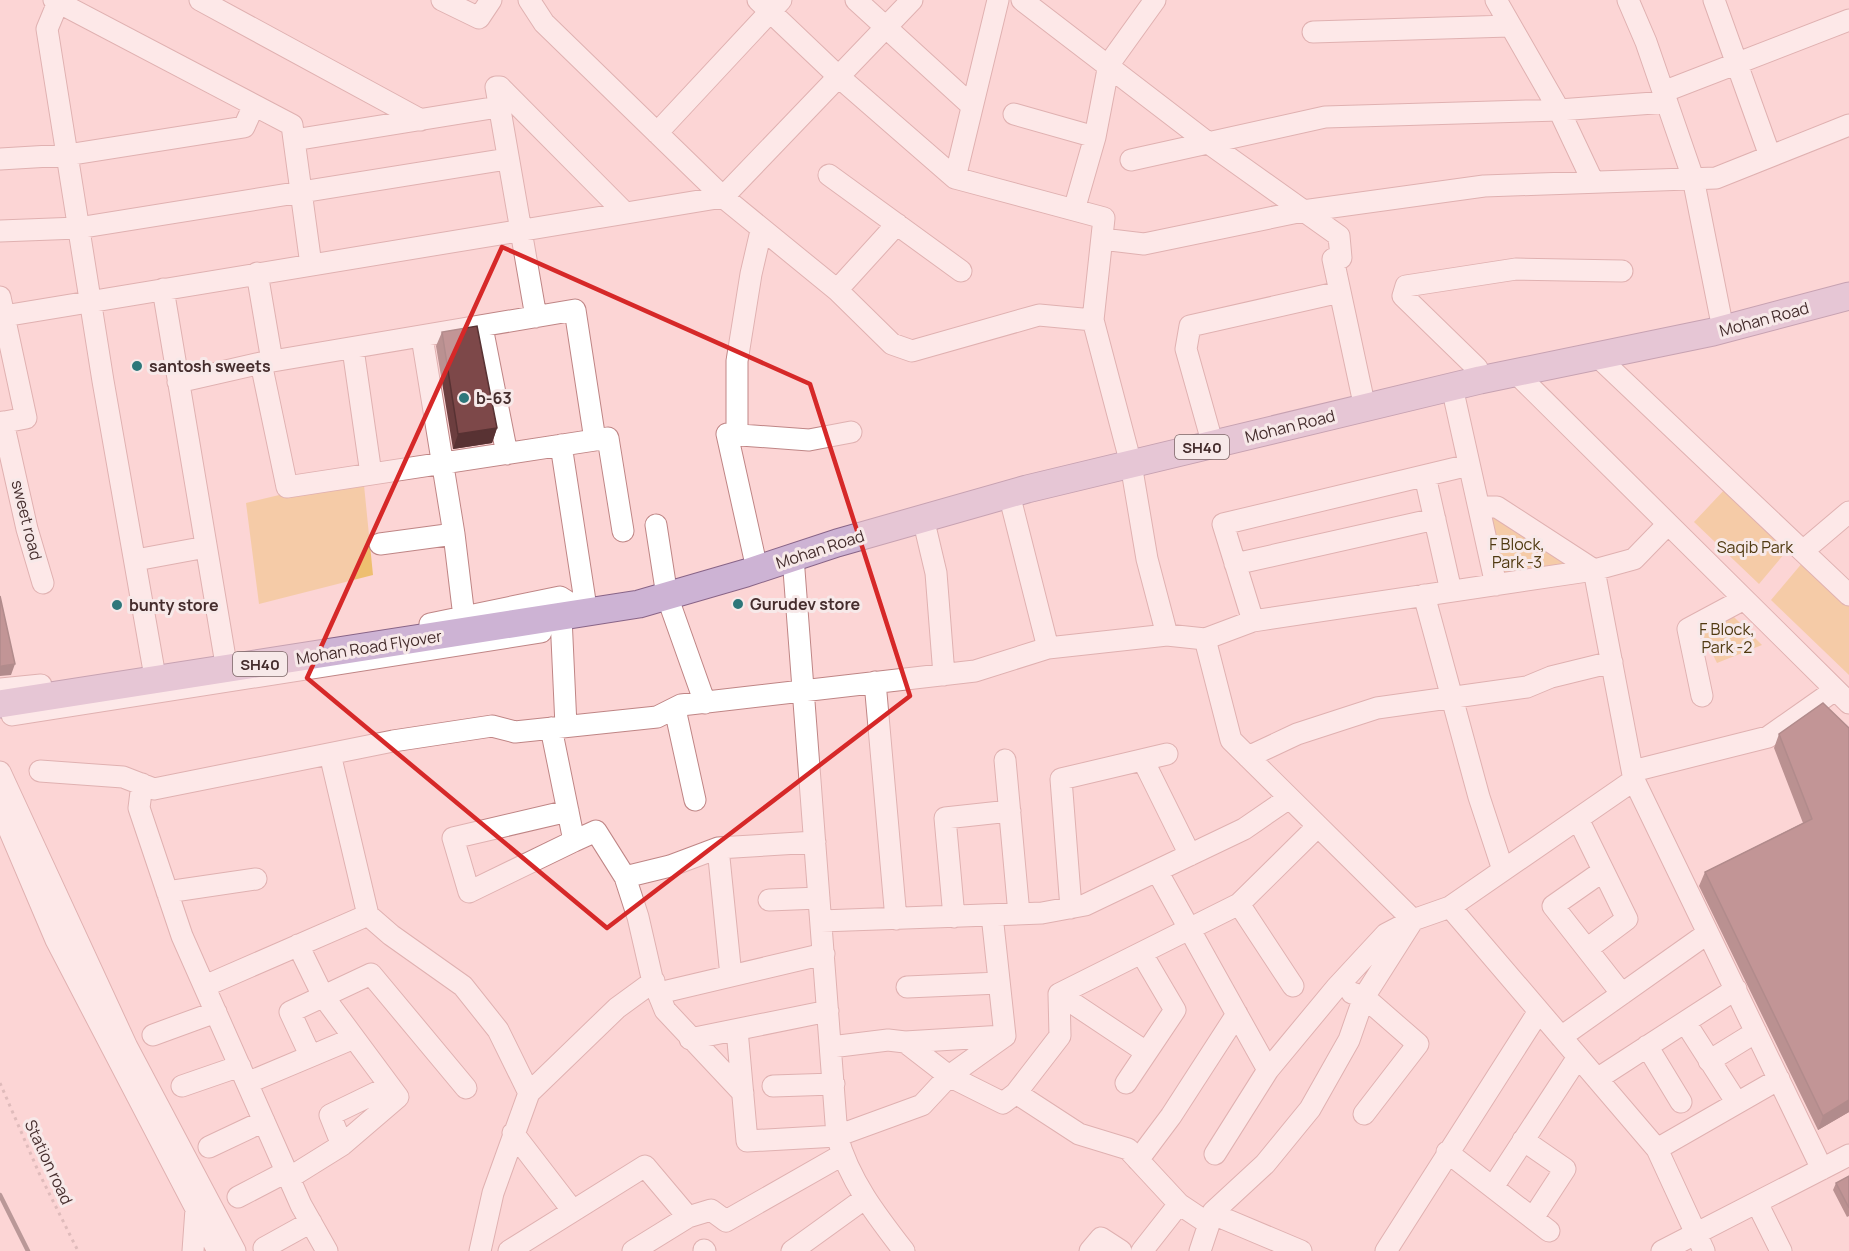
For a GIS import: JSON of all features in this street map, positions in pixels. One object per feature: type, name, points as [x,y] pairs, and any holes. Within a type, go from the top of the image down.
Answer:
[{"type":"main road","name":"Mohan Road","points":[[578,618],[667,596],[1009,494],[1480,380],[1723,329],[1849,296]]},
{"type":"main road","name":"Mohan Road Flyover","points":[[0,704],[520,623],[578,618]]},
{"type":"street","points":[[442,0],[479,18],[491,0]]},
{"type":"street","points":[[529,0],[544,23],[723,197],[837,290],[892,344],[912,351],[1039,315],[1093,320]]},
{"type":"street","points":[[856,0],[972,106]]},
{"type":"street","points":[[2,422],[26,418],[2,307],[90,301],[723,197],[912,0]]},
{"type":"street","points":[[955,178],[998,0]]},
{"type":"street","points":[[1022,0],[1109,64],[1207,142],[1339,236],[1341,258],[1333,259],[1365,408]]},
{"type":"street","points":[[1074,210],[1095,137],[1109,64],[1155,0]]},
{"type":"street","points":[[1496,0],[1559,110],[1593,182]]},
{"type":"street","points":[[1628,0],[1693,178],[1723,329]]},
{"type":"street","points":[[1714,0],[1770,156]]},
{"type":"street","points":[[154,671],[90,301],[47,29],[57,1],[254,105],[293,133],[421,120],[498,107]]},
{"type":"street","points":[[212,3],[421,120]]},
{"type":"street","points":[[657,133],[770,4],[839,77],[955,178],[1104,218],[1093,320],[1131,464],[1147,559],[1167,635]]},
{"type":"street","points":[[1131,160],[1325,117],[1559,110],[1665,97],[1736,63],[1849,20]]},
{"type":"street","points":[[1313,32],[1509,26]]},
{"type":"street","points":[[536,317],[496,87],[500,87],[625,213]]},
{"type":"street","points":[[0,159],[67,155],[244,127],[254,105]]},
{"type":"street","points":[[1014,114],[1095,137]]},
{"type":"street","points":[[1102,239],[1144,244],[1303,211],[1484,186],[1716,178],[1849,124]]},
{"type":"street","points":[[293,133],[311,265]]},
{"type":"street","points":[[0,231],[78,228],[507,159]]},
{"type":"street","points":[[829,175],[961,271]]},
{"type":"street","points":[[837,290],[897,224]]},
{"type":"street","points":[[737,435],[737,361],[751,274],[762,231]]},
{"type":"street","points":[[1480,380],[1477,368],[1403,297],[1406,286],[1516,269],[1622,271]]},
{"type":"street","points":[[257,273],[267,362],[287,487],[608,438],[623,531]]},
{"type":"street","points":[[163,289],[225,658]]},
{"type":"street","points":[[1214,445],[1186,349],[1190,326],[1340,292]]},
{"type":"street","points":[[178,382],[267,362],[422,338],[574,310],[595,440]]},
{"type":"street","points":[[482,327],[507,454]]},
{"type":"street","points":[[422,338],[454,534],[464,617]]},
{"type":"street","points":[[352,349],[371,474]]},
{"type":"street","points":[[1597,356],[1849,595]]},
{"type":"street","points":[[1215,1154],[1268,1071],[1336,988],[1386,934],[1413,920],[1450,907],[1578,819],[1633,776],[1768,737],[1842,697],[1516,373]]},
{"type":"street","points":[[1452,387],[1496,585]]},
{"type":"street","name":"sweet road","points":[[2,422],[27,529],[43,583]]},
{"type":"street","points":[[757,569],[727,434],[809,440],[851,432]]},
{"type":"street","points":[[561,446],[578,618],[558,727],[574,841]]},
{"type":"street","points":[[1253,621],[1223,525],[1469,465]]},
{"type":"street","points":[[1425,476],[1451,591]]},
{"type":"street","points":[[1009,494],[1048,648]]},
{"type":"street","points":[[1479,507],[1497,507],[1594,570],[1633,776],[1822,1169]]},
{"type":"street","points":[[1803,552],[1849,512]]},
{"type":"street","points":[[923,519],[936,573],[944,675]]},
{"type":"street","points":[[1235,564],[1435,519]]},
{"type":"street","points":[[40,771],[123,777],[154,789],[330,754],[492,726],[515,732],[657,717],[675,709],[705,703],[975,671],[1048,648],[1167,635],[1205,639],[1253,621],[1594,570],[1634,559],[1668,524]]},
{"type":"street","points":[[656,525],[667,596],[705,703]]},
{"type":"street","points":[[380,544],[454,534]]},
{"type":"street","points":[[136,560],[206,547]]},
{"type":"street","points":[[794,557],[839,1145],[864,1199],[904,1251]]},
{"type":"street","points":[[1424,595],[1479,797],[1503,870]]},
{"type":"street","points":[[0,690],[154,671],[464,617],[560,597],[578,618]]},
{"type":"street","points":[[1702,696],[1688,629],[1744,599]]},
{"type":"street","points":[[0,717],[477,644],[578,618]]},
{"type":"street","points":[[1205,639],[1231,740],[1413,920]]},
{"type":"street","points":[[1248,757],[1297,734],[1377,708],[1527,687],[1551,677],[1612,662]]},
{"type":"street","points":[[875,682],[896,919]]},
{"type":"street","points":[[675,709],[696,800]]},
{"type":"street","points":[[330,754],[368,915],[391,936],[463,986],[498,1030],[529,1093]]},
{"type":"street","points":[[1071,908],[1061,779],[1167,754]]},
{"type":"street","points":[[1005,760],[1019,914]]},
{"type":"street","points":[[1143,760],[1190,855]]},
{"type":"street","points":[[0,772],[60,926]]},
{"type":"street","points":[[142,784],[140,808],[182,936],[288,1175],[327,1251]]},
{"type":"street","points":[[821,921],[1019,914],[1085,905],[1244,829],[1289,798]]},
{"type":"street","points":[[0,808],[182,1167],[235,1251]]},
{"type":"street","points":[[568,811],[453,838],[469,892],[596,831],[625,877],[656,987],[666,1010],[690,1039],[742,1092]]},
{"type":"street","points":[[954,916],[945,818],[1010,811]]},
{"type":"street","points":[[1578,819],[1627,919],[1587,949]]},
{"type":"street","points":[[1059,994],[1239,904],[1318,826]]},
{"type":"street","points":[[625,877],[670,867],[718,848],[815,842]]},
{"type":"street","points":[[718,848],[731,976]]},
{"type":"street","points":[[1157,871],[1268,1071]]},
{"type":"street","points":[[1603,871],[1553,906],[1622,994]]},
{"type":"street","points":[[167,892],[256,879]]},
{"type":"street","points":[[769,900],[819,898]]},
{"type":"street","points":[[1239,904],[1293,986]]},
{"type":"street","points":[[1450,907],[1657,1149],[1700,1243]]},
{"type":"street","points":[[205,986],[368,915]]},
{"type":"street","points":[[992,915],[1005,1036]]},
{"type":"street","points":[[1200,1251],[1211,1219],[1265,1164],[1310,1109],[1349,1040],[1364,998],[1413,920]]},
{"type":"street","points":[[1561,1037],[1708,933]]},
{"type":"street","points":[[238,1197],[288,1175],[342,1146],[398,1097],[323,996],[298,945]]},
{"type":"street","points":[[480,1251],[493,1193],[529,1093],[617,1008],[656,987],[731,976],[824,954]]},
{"type":"street","points":[[1126,1083],[1174,1010],[1142,954]]},
{"type":"street","points":[[310,1055],[290,1012],[371,974],[466,1088]]},
{"type":"street","points":[[907,987],[999,983]]},
{"type":"street","points":[[1336,988],[1364,998],[1418,1044],[1364,1114]]},
{"type":"street","points":[[1597,1079],[1736,989]]},
{"type":"street","points":[[1059,994],[1146,1052]]},
{"type":"street","points":[[905,1042],[949,1076],[1003,1103],[1016,1093],[1060,1036],[1059,994]]},
{"type":"street","points":[[690,1039],[828,1011]]},
{"type":"street","points":[[1386,1251],[1539,1011]]},
{"type":"street","points":[[153,1035],[216,1012]]},
{"type":"street","points":[[1138,1160],[1171,1116],[1237,1014]]},
{"type":"street","points":[[1685,1022],[1737,1103]]},
{"type":"street","points":[[737,1030],[747,1141],[839,1145]]},
{"type":"street","points":[[1710,1060],[1756,1032]]},
{"type":"street","points":[[831,1047],[888,1040],[905,1042],[1005,1036]]},
{"type":"street","points":[[633,1251],[688,1217],[711,1210],[726,1221],[839,1145],[922,1105],[949,1076],[1005,1036]]},
{"type":"street","points":[[182,1086],[244,1074],[310,1055],[354,1038]]},
{"type":"street","points":[[1647,1046],[1681,1102]]},
{"type":"street","points":[[1493,1187],[1578,1057]]},
{"type":"street","points":[[1657,1149],[1779,1078]]},
{"type":"street","points":[[773,1086],[834,1084]]},
{"type":"street","points":[[342,1146],[330,1115],[390,1086]]},
{"type":"street","points":[[1016,1093],[1079,1134],[1128,1149],[1179,1204],[1211,1219],[1301,1251]]},
{"type":"street","points":[[209,1147],[264,1121]]},
{"type":"street","points":[[513,1133],[573,1211]]},
{"type":"street","points":[[1447,1152],[1541,1225],[1565,1169],[1523,1140]]},
{"type":"street","points":[[1662,1251],[1700,1243],[1756,1203],[1849,1155]]},
{"type":"street","points":[[509,1251],[645,1166],[688,1217]]},
{"type":"street","points":[[182,1167],[196,1209],[218,1251]]},
{"type":"street","points":[[792,1251],[864,1199]]},
{"type":"street","points":[[1756,1203],[1781,1251]]},
{"type":"street","points":[[1142,1251],[1179,1204]]},
{"type":"street","points":[[193,1251],[196,1209]]},
{"type":"street","points":[[264,1248],[311,1222]]},
{"type":"street","points":[[1090,1251],[1101,1238],[1121,1251]]},
{"type":"path","name":"Station road","points":[[0,1083],[39,1173],[78,1251]]},
{"type":"highlighted area","points":[[502,247],[810,384],[910,696],[607,928],[307,678]]},
{"type":"green space","points":[[363,475],[373,575],[259,604],[246,503]]},
{"type":"green space","name":"Saqib Park","points":[[1726,488],[1790,547],[1759,584],[1694,522]]},
{"type":"green space","name":"F Block, Park -3","points":[[1486,513],[1578,566],[1500,578]]},
{"type":"green space","points":[[1803,562],[1849,606],[1849,675],[1771,600]]},
{"type":"green space","name":"F Block, Park -2","points":[[1732,615],[1762,645],[1717,663],[1700,629]]},
{"type":"building","points":[[477,326],[497,428],[458,434],[442,332]]},
{"type":"building","points":[[0,596],[15,664],[0,667]]},
{"type":"building","points":[[1823,703],[1849,728],[1849,1100],[1823,1116],[1705,872],[1812,819],[1779,734]]},
{"type":"building","points":[[1849,1176],[1849,1208],[1836,1183]]},
{"type":"railway","points":[[0,1195],[28,1251]]},
{"type":"place","name":"santosh sweets","points":[[137,366]]},
{"type":"place","name":"b-63","points":[[464,398]]},
{"type":"place","name":"Gurudev store","points":[[738,604]]},
{"type":"place","name":"bunty store","points":[[117,605]]}]
